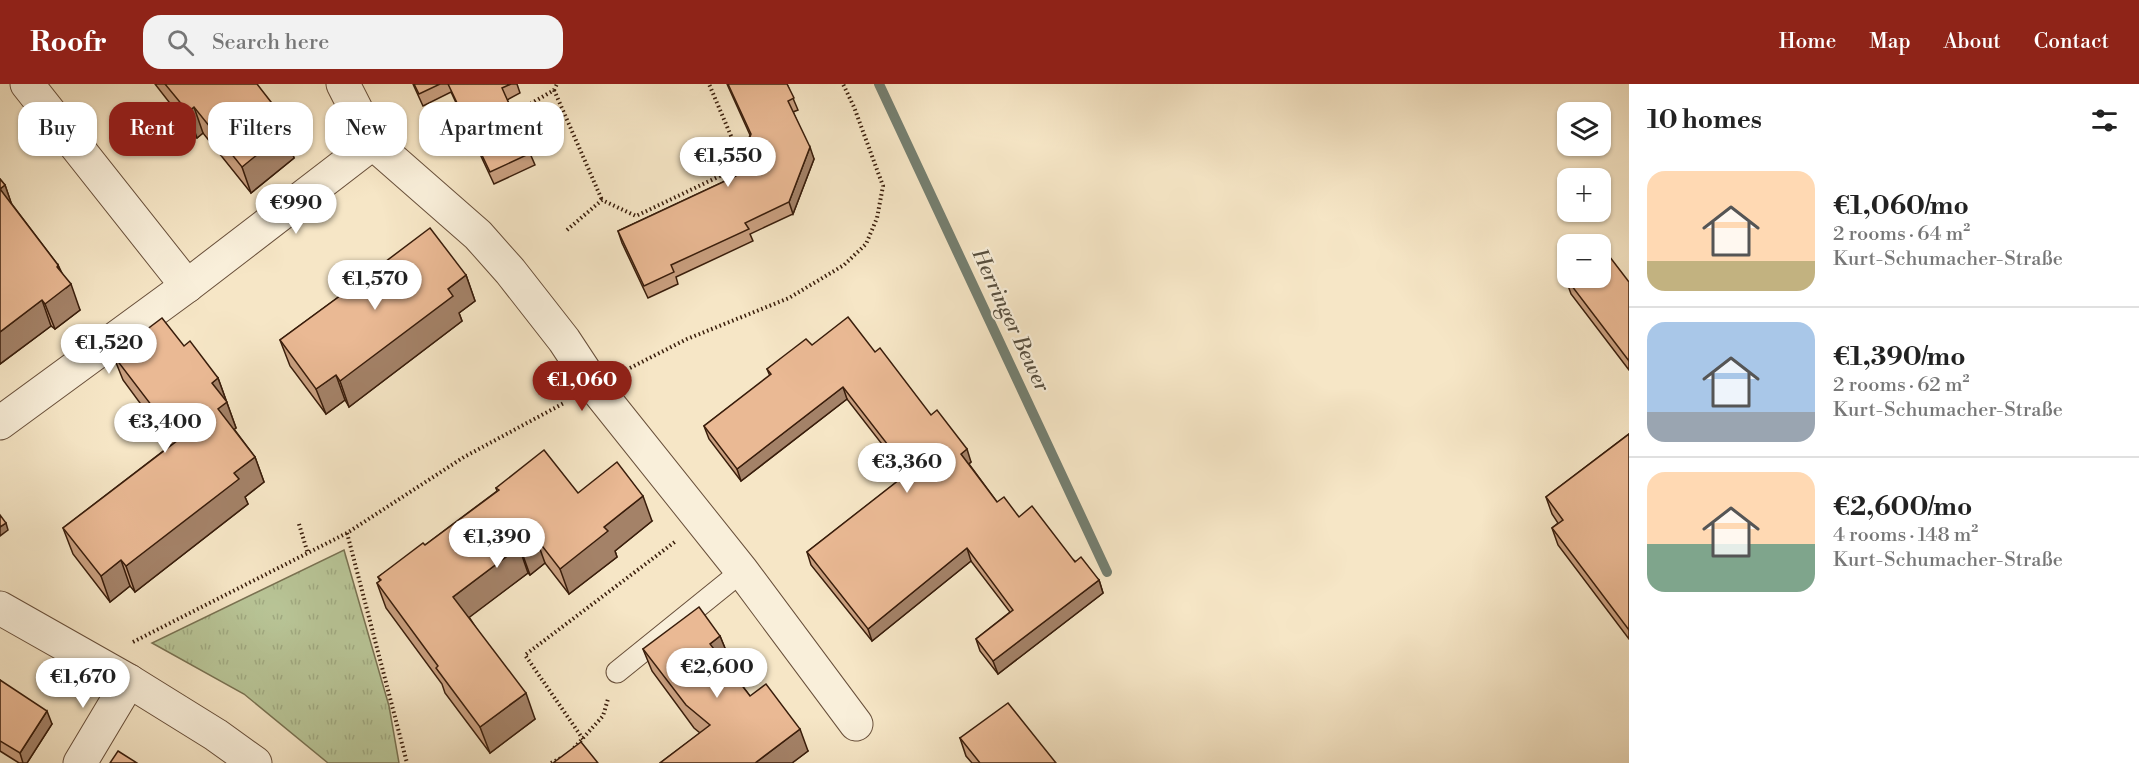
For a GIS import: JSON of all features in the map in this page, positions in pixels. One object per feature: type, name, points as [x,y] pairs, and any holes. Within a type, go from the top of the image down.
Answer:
[{"type":"street","points":[[27,84],[187,286]]},
{"type":"street","points":[[343,84],[352,102]]},
{"type":"street","points":[[0,423],[187,286],[356,156]]},
{"type":"street","points":[[388,156],[478,235],[510,271],[564,340],[595,387],[742,570],[856,724]]},
{"type":"street","points":[[0,608],[129,681],[216,735],[255,763]]},
{"type":"street","points":[[80,763],[129,681]]},
{"type":"lane","points":[[616,672],[742,570]]},
{"type":"path","points":[[534,102],[554,90],[557,84]]},
{"type":"path","points":[[554,90],[602,200],[636,216],[722,175],[734,143],[709,84]]},
{"type":"path","points":[[95,661],[347,533],[464,457],[595,387],[687,339],[789,298],[844,265],[866,244],[877,218],[883,186],[843,84]]},
{"type":"path","points":[[567,230],[602,200]]},
{"type":"path","points":[[583,739],[525,655],[702,520]]},
{"type":"path","points":[[299,524],[308,554]]},
{"type":"path","points":[[347,533],[407,763]]},
{"type":"path","points":[[551,763],[570,753],[603,716],[616,672]]},
{"type":"green space","points":[[344,550],[389,706],[399,763],[328,763],[244,694],[152,643]]},
{"type":"building","points":[[165,84],[257,84],[271,102],[208,102],[208,124],[196,110],[196,102],[180,102]]},
{"type":"building","points":[[414,84],[440,84],[419,94]]},
{"type":"building","points":[[448,84],[511,84],[502,88],[508,102],[457,102]]},
{"type":"building","points":[[728,84],[787,84],[794,98],[788,101],[810,147],[789,202],[745,223],[749,229],[671,265],[674,272],[644,286],[618,231],[736,176],[751,134]]},
{"type":"building","points":[[233,156],[256,156],[242,167]]},
{"type":"building","points":[[482,156],[525,156],[490,172]]},
{"type":"building","points":[[0,179],[5,185],[0,189]]},
{"type":"building","points":[[0,189],[71,284],[45,304],[42,300],[0,332]]},
{"type":"building","points":[[430,228],[466,275],[448,289],[453,296],[340,381],[336,375],[316,389],[280,340],[341,295],[338,291],[366,270],[369,274]]},
{"type":"building","points":[[1611,258],[1629,282],[1629,361],[1573,288],[1611,288]]},
{"type":"building","points":[[848,317],[875,352],[880,348],[931,415],[937,410],[967,449],[961,454],[997,502],[1004,497],[1019,517],[1032,506],[1075,562],[1081,557],[1099,580],[993,661],[976,639],[1013,610],[967,548],[868,629],[807,552],[909,472],[843,387],[737,469],[704,426],[771,374],[767,369],[806,339],[812,345]]},
{"type":"building","points":[[162,318],[184,346],[190,341],[218,378],[212,383],[227,402],[218,409],[255,457],[234,473],[239,479],[126,566],[121,560],[101,576],[63,528],[178,440],[113,355]]},
{"type":"building","points":[[1629,434],[1629,630],[1552,528],[1563,520],[1546,497]]},
{"type":"building","points":[[544,450],[578,493],[617,462],[643,496],[604,527],[608,531],[560,569],[536,538],[521,550],[519,547],[453,597],[526,693],[480,727],[377,583],[381,580],[378,577],[499,490],[496,488]]},
{"type":"building","points":[[0,515],[6,523],[0,527]]},
{"type":"building","points":[[699,607],[720,636],[710,644],[750,696],[766,684],[800,729],[755,763],[660,763],[710,725],[686,705],[643,649]]},
{"type":"building","points":[[0,680],[47,711],[20,753],[0,741]]},
{"type":"building","points":[[1008,703],[1056,763],[980,763],[960,738]]},
{"type":"building","points":[[581,742],[598,763],[553,763]]},
{"type":"building","points":[[118,751],[137,763],[110,763]]},
{"type":"waterway","name":"Herringer Bewer","points":[[879,84],[1107,572]]}]
